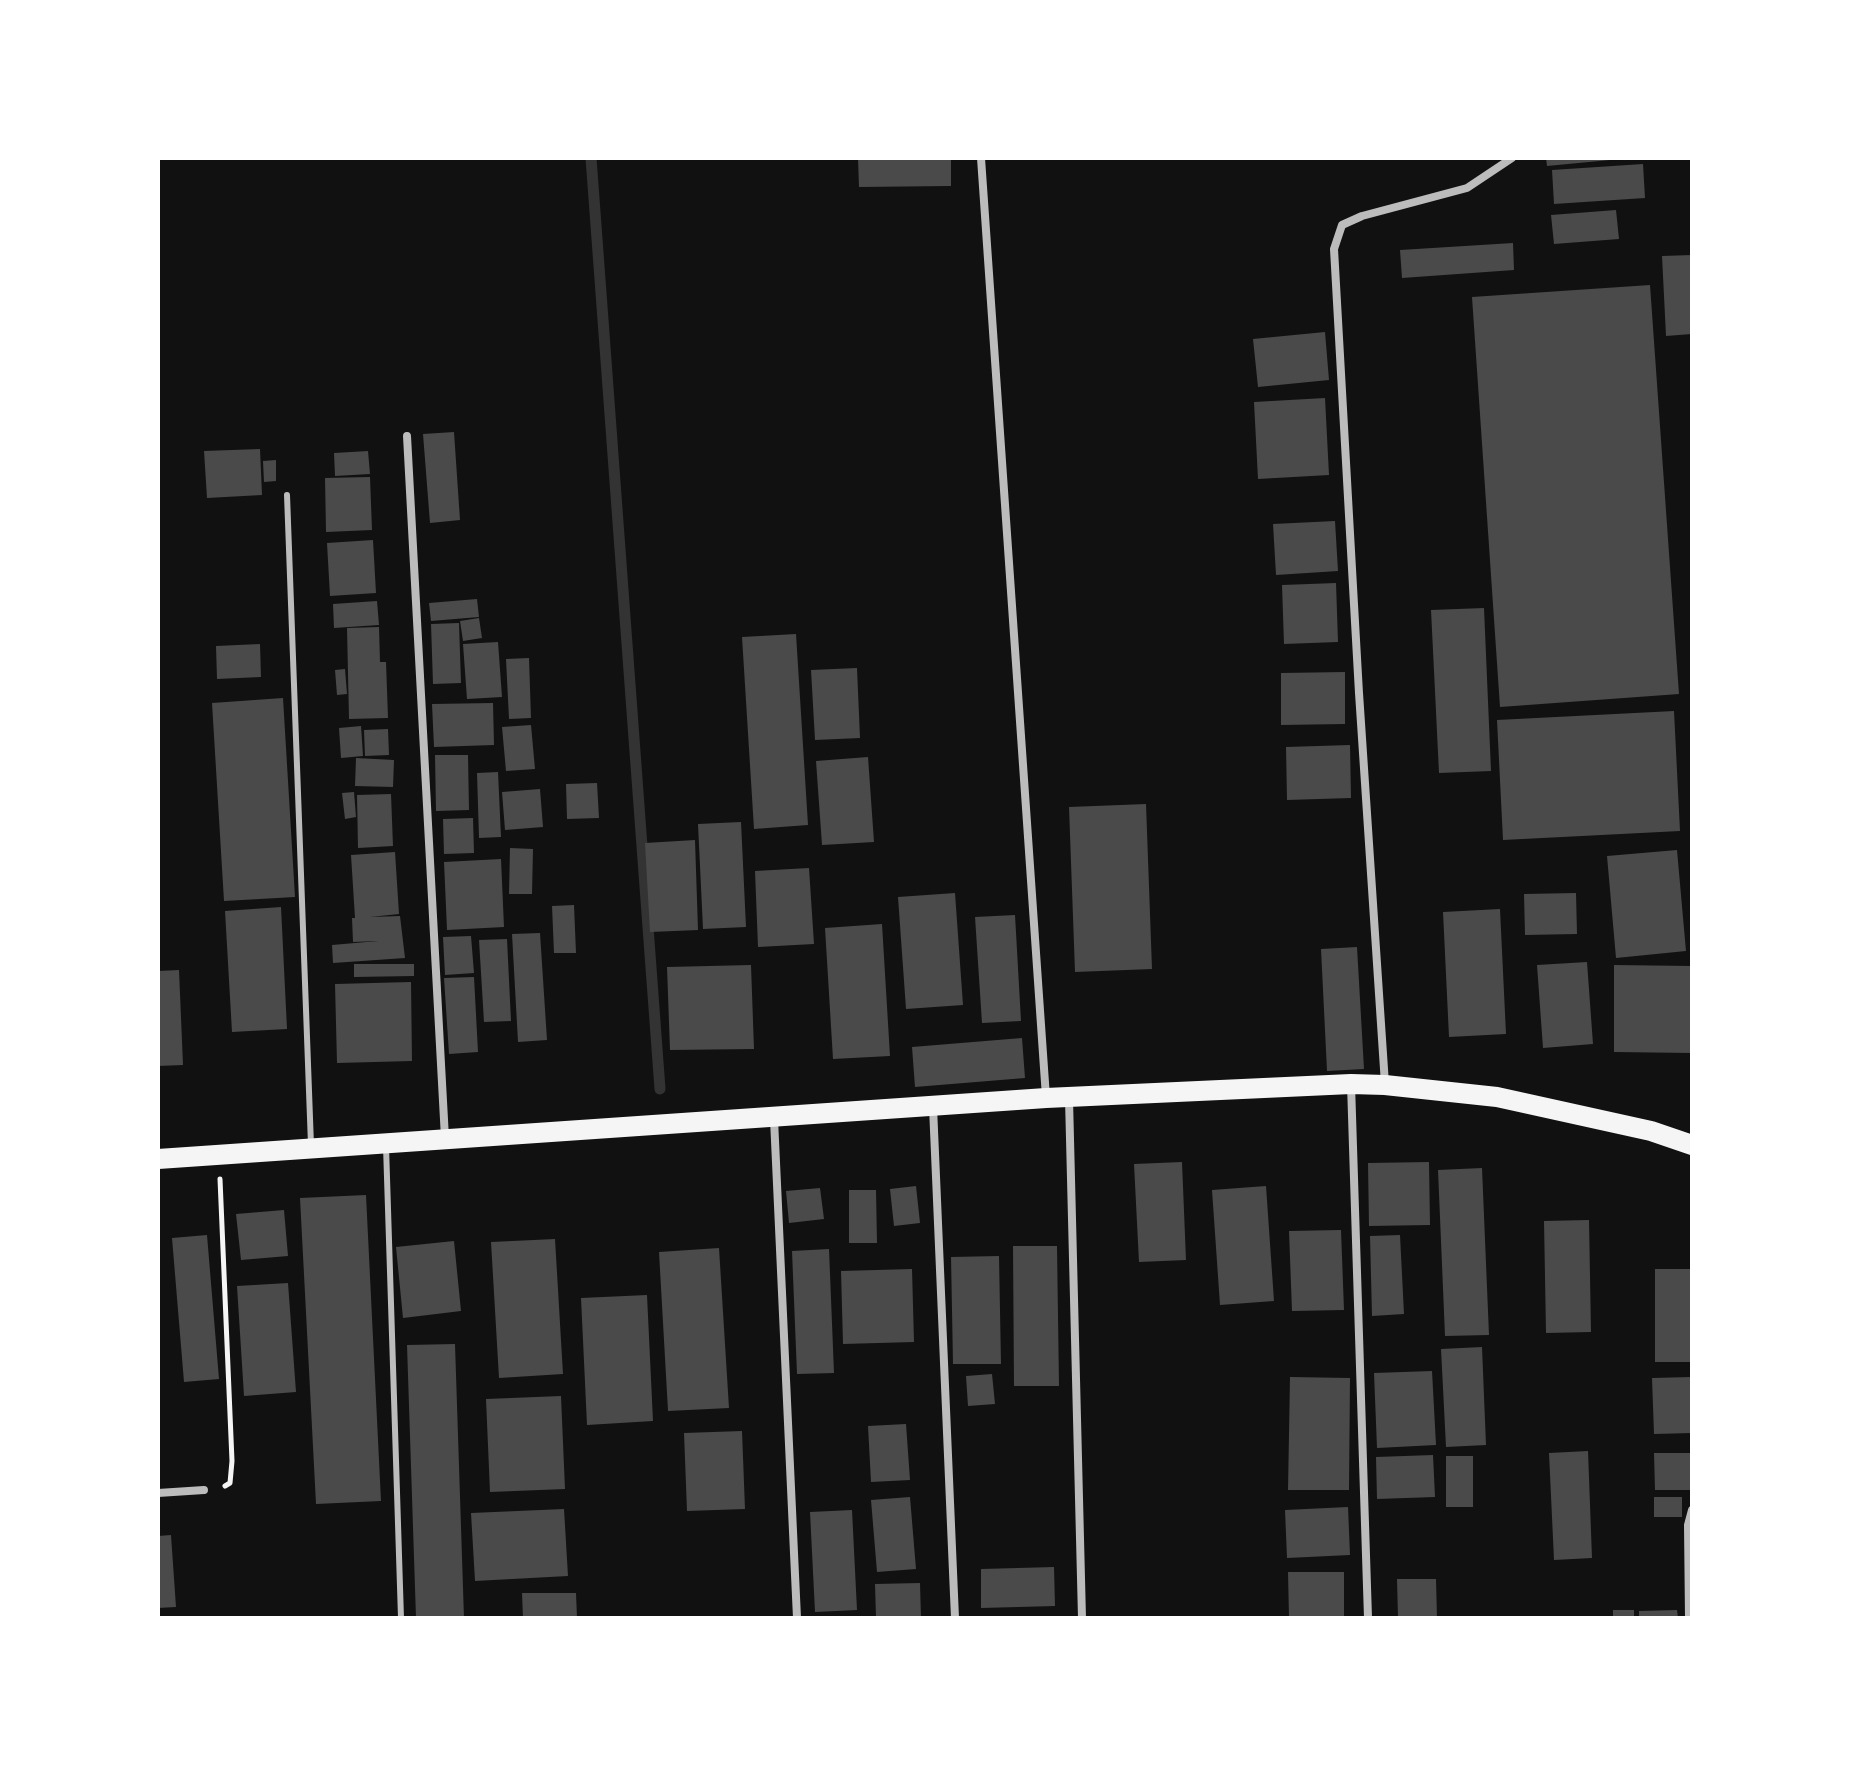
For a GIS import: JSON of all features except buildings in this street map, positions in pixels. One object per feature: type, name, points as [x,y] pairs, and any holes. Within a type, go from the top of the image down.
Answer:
[{"type":"main road","points":[[158,1159],[1046,1098],[1351,1084],[1497,1097],[1651,1131],[1692,1145]]},
{"type":"street","points":[[981,158],[1046,1098]]},
{"type":"street","points":[[1385,1085],[1334,249],[1342,225],[1362,216],[1467,188],[1512,158]]},
{"type":"street","points":[[407,436],[445,1139]]},
{"type":"street","points":[[1351,1084],[1368,1618]]},
{"type":"street","points":[[1069,1098],[1082,1618]]},
{"type":"street","points":[[933,1106],[955,1618]]},
{"type":"street","points":[[774,1117],[797,1618]]},
{"type":"street","points":[[158,1493],[204,1490]]},
{"type":"street","points":[[1689,1618],[1688,1525],[1692,1510]]},
{"type":"lane","points":[[287,495],[311,1148]]},
{"type":"lane","points":[[386,1143],[401,1618]]},
{"type":"path","points":[[204,1490],[230,1483],[232,1476],[219,1154]]},
{"type":"waterway","points":[[591,158],[660,1089]]}]
